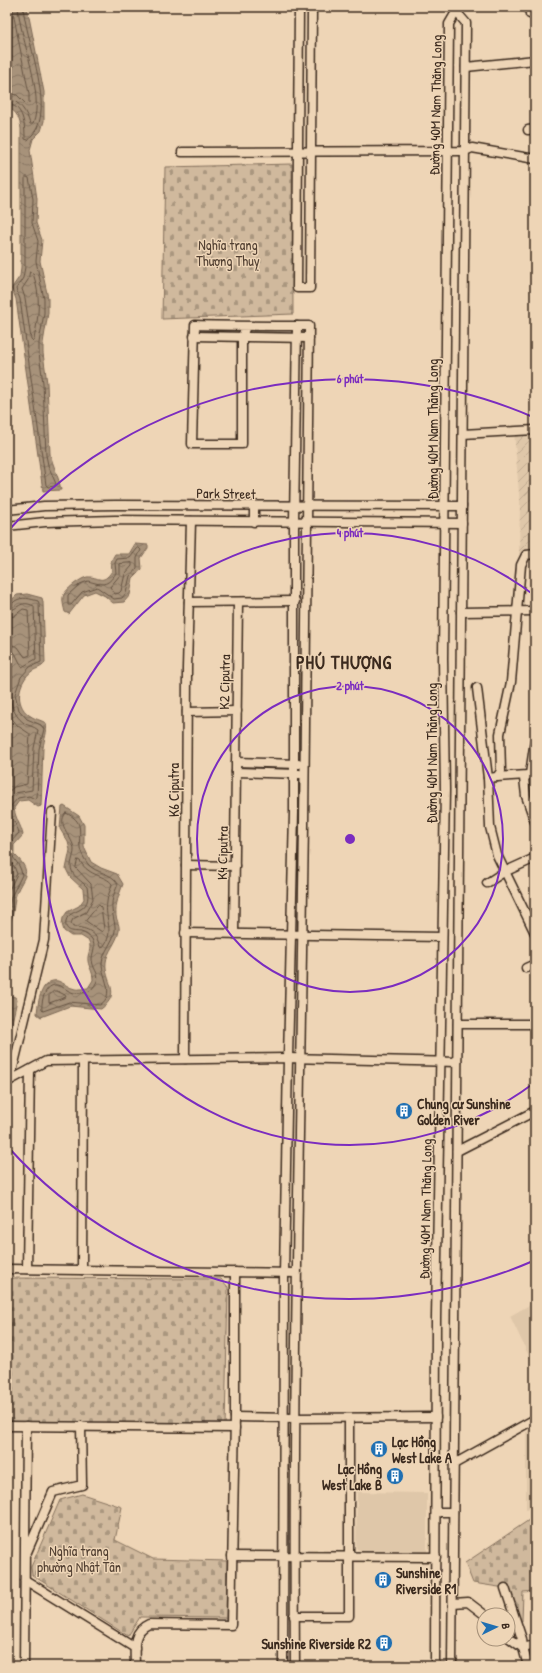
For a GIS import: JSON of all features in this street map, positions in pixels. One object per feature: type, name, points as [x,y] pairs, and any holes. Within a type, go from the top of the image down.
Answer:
[{"type":"street","points":[[299,7],[297,288],[310,288],[312,7]]},
{"type":"street","name":"Đường 40M Nam Thăng Long","points":[[435,1666],[440,1062],[445,790],[443,660],[447,151],[449,24],[454,10],[466,23],[466,67],[457,1062],[456,1388],[453,1512],[452,1666]]},
{"type":"street","points":[[466,67],[535,60]]},
{"type":"street","points":[[182,152],[465,151],[472,148],[535,159]]},
{"type":"street","points":[[246,326],[242,337],[242,444],[192,444],[195,326],[246,326],[309,326],[305,764],[294,1418],[293,1556],[295,1666]]},
{"type":"street","points":[[283,1666],[284,1274],[292,935],[296,326]]},
{"type":"street","points":[[194,336],[309,338]]},
{"type":"street","points":[[463,434],[535,430]]},
{"type":"street","name":"Park Street","points":[[7,510],[44,506],[76,505],[462,506]]},
{"type":"street","points":[[254,506],[254,522]]},
{"type":"street","name":"Park Street","points":[[7,526],[60,521],[462,523]]},
{"type":"street","name":"K6 Ciputra","points":[[184,1059],[187,712],[191,521]]},
{"type":"street","points":[[493,778],[501,771],[500,734],[511,682],[521,564],[526,555],[535,554]]},
{"type":"street","points":[[190,602],[295,601]]},
{"type":"street","name":"K2 Ciputra","points":[[236,772],[238,602]]},
{"type":"street","points":[[461,612],[535,611]]},
{"type":"street","points":[[476,688],[493,778],[490,827],[497,855],[504,872],[535,933]]},
{"type":"street","points":[[187,712],[237,711]]},
{"type":"street","points":[[532,774],[535,740]]},
{"type":"street","points":[[236,762],[305,764]]},
{"type":"street","points":[[236,772],[304,774]]},
{"type":"street","name":"K4 Ciputra","points":[[234,934],[236,772]]},
{"type":"street","points":[[493,778],[532,774]]},
{"type":"street","points":[[532,774],[524,778],[526,796],[535,822]]},
{"type":"street","points":[[9,1081],[44,940],[52,812]]},
{"type":"street","points":[[487,884],[504,872],[535,858]]},
{"type":"street","points":[[186,865],[235,866]]},
{"type":"street","points":[[185,933],[442,937]]},
{"type":"street","points":[[526,968],[535,964]]},
{"type":"street","points":[[458,1024],[535,1024]]},
{"type":"street","points":[[9,1081],[46,1061],[299,1058],[457,1062]]},
{"type":"street","points":[[82,1270],[83,1060]]},
{"type":"street","points":[[27,1269],[30,1070]]},
{"type":"street","points":[[457,1151],[535,1111]]},
{"type":"street","points":[[7,1269],[296,1273]]},
{"type":"street","points":[[134,1666],[138,1631],[149,1624],[231,1625],[235,1428],[235,1272]]},
{"type":"street","points":[[235,1417],[436,1417]]},
{"type":"street","points":[[294,1616],[349,1616],[349,1418]]},
{"type":"street","points":[[454,1464],[535,1419]]},
{"type":"street","points":[[7,1426],[235,1428]]},
{"type":"street","points":[[24,1666],[26,1426]]},
{"type":"street","points":[[25,1556],[54,1492],[82,1485],[81,1426]]},
{"type":"street","points":[[436,1512],[453,1512]]},
{"type":"street","points":[[232,1556],[436,1557]]},
{"type":"street","points":[[25,1580],[135,1648]]},
{"type":"street","points":[[505,1588],[522,1639],[522,1648],[528,1666]]},
{"type":"street","points":[[453,1604],[468,1602],[476,1608]]},
{"type":"street","points":[[516,1643],[522,1648]]},
{"type":"street","points":[[522,1648],[535,1645]]},
{"type":"shaded area","points":[[535,430],[535,554],[519,554],[520,506],[514,431]]},
{"type":"shaded area","points":[[535,1302],[535,1369],[510,1316]]},
{"type":"shaded area","points":[[535,1427],[535,1506],[526,1510],[526,1432]]},
{"type":"shaded area","points":[[357,1492],[427,1493],[427,1553],[362,1552],[356,1548]]},
{"type":"green space","name":"Nghĩa trang Thượng Thuỵ","points":[[292,164],[293,314],[162,319],[165,167]]},
{"type":"green space","points":[[7,1278],[221,1279],[228,1287],[225,1427],[7,1423]]},
{"type":"green space","name":"Nghĩa trang phường Nhật Tân","points":[[82,1494],[122,1507],[115,1540],[153,1559],[227,1561],[226,1618],[140,1617],[128,1636],[32,1575],[31,1567],[60,1500]]},
{"type":"green space","points":[[535,1516],[535,1591],[523,1592],[522,1621],[516,1622],[516,1607],[511,1607],[505,1588],[473,1583],[465,1563]]},
{"type":"water","points":[[7,7],[27,7],[44,92],[44,121],[41,131],[33,139],[30,150],[37,199],[36,223],[42,240],[40,261],[48,298],[48,313],[43,343],[43,353],[47,383],[50,454],[61,490],[43,491],[16,299],[12,289],[20,276],[21,267],[21,129],[16,113],[7,108]]},
{"type":"water","points":[[135,544],[148,545],[148,548],[141,558],[142,569],[133,578],[130,595],[124,602],[113,603],[105,596],[95,591],[84,595],[69,614],[65,612],[63,597],[69,588],[87,577],[103,579],[109,576],[112,571],[111,561],[115,554],[129,554]]},
{"type":"water","points":[[27,594],[42,598],[45,663],[27,676],[21,687],[20,699],[24,710],[31,716],[46,723],[47,729],[43,748],[41,806],[38,807],[28,800],[19,801],[14,808],[23,835],[14,845],[14,854],[21,861],[26,871],[15,898],[13,915],[7,931],[7,740],[9,730],[7,728],[7,676],[11,664],[7,655],[7,604],[17,595]]},
{"type":"water","points":[[64,806],[79,816],[84,825],[84,847],[91,862],[101,868],[117,874],[123,884],[116,907],[119,931],[108,954],[106,962],[107,976],[112,992],[107,1003],[101,1009],[70,1006],[41,1017],[37,1014],[38,1003],[44,987],[48,983],[58,981],[71,988],[78,989],[88,988],[93,980],[88,961],[90,947],[89,941],[81,936],[71,936],[64,931],[62,924],[63,918],[67,912],[79,906],[84,899],[83,889],[70,877],[66,869],[70,850],[68,842],[60,829],[62,807]]},
{"type":"water","points":[[7,994],[15,997],[17,1000],[11,1027],[7,1031]]},
{"type":"place","name":"Chung cư Sunshine Golden River","points":[[404,1111]]},
{"type":"place","name":"Lạc Hồng West Lake A","points":[[379,1449]]},
{"type":"place","name":"Lạc Hồng West Lake B","points":[[395,1476]]},
{"type":"place","name":"Sunshine Riverside R1","points":[[383,1580]]},
{"type":"place","name":"Sunshine Riverside R2","points":[[384,1643]]},
{"type":"district","name":"PHÚ THƯỢNG","points":[[344,662]]}]
